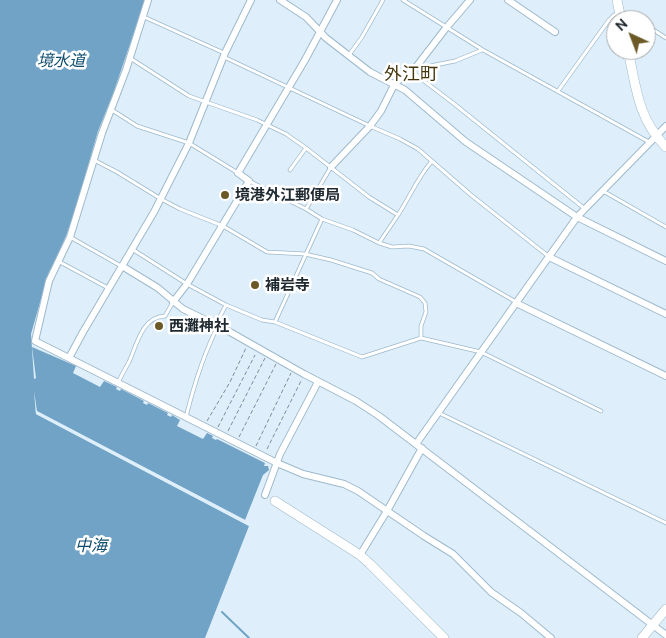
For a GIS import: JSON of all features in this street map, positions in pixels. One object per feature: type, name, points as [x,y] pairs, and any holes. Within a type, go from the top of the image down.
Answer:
[{"type":"street","points":[[148,0],[130,58],[102,134],[70,236],[49,281],[35,341],[277,464],[303,474],[351,487],[453,554],[491,592],[521,613],[551,638]]},
{"type":"street","points":[[69,358],[161,199],[189,143],[224,55],[251,0]]},
{"type":"street","points":[[280,0],[306,17],[320,32],[370,72],[395,83],[405,90],[466,142],[577,217],[666,261]]},
{"type":"street","points":[[173,302],[187,284],[223,226],[248,180],[238,173],[337,0]]},
{"type":"street","points":[[331,167],[370,126],[395,83],[414,69],[470,0]]},
{"type":"street","points":[[508,0],[555,32]]},
{"type":"street","points":[[630,60],[640,106],[652,139],[666,147]]},
{"type":"street","points":[[360,555],[387,511],[419,446],[439,413],[516,302],[577,217],[666,126]]},
{"type":"street","points":[[550,257],[666,314]]},
{"type":"street","points":[[122,266],[158,288],[184,310],[217,325],[318,382],[356,400],[666,635]]},
{"type":"street","points":[[516,302],[666,376]]},
{"type":"street","points":[[265,495],[280,454],[318,382]]},
{"type":"street","points":[[275,501],[360,555],[444,638]]},
{"type":"street","points":[[642,638],[654,626],[666,609]]},
{"type":"lane","points":[[349,55],[362,37],[383,0]]},
{"type":"lane","points":[[403,0],[483,50],[652,139]]},
{"type":"lane","points":[[143,16],[288,88],[418,149],[550,257]]},
{"type":"lane","points":[[558,91],[606,24]]},
{"type":"lane","points":[[414,69],[455,61],[483,50]]},
{"type":"lane","points":[[130,58],[189,96],[256,120],[286,134],[369,197],[398,215]]},
{"type":"lane","points":[[414,69],[585,209]]},
{"type":"lane","points":[[112,110],[137,126],[189,143],[238,173]]},
{"type":"lane","points":[[290,170],[306,148]]},
{"type":"lane","points":[[94,160],[161,199],[180,209],[223,226],[267,252],[305,254],[331,260],[372,273],[379,279],[420,297],[425,303],[426,312],[421,338]]},
{"type":"lane","points":[[379,242],[432,161]]},
{"type":"lane","points":[[306,209],[331,167]]},
{"type":"lane","points":[[248,180],[322,219],[379,242],[392,247],[409,246],[424,249],[516,302]]},
{"type":"lane","points":[[602,191],[666,227]]},
{"type":"lane","points":[[275,322],[322,219]]},
{"type":"lane","points":[[70,236],[122,266]]},
{"type":"lane","points":[[132,249],[187,284],[226,305],[262,320],[275,322],[362,357],[421,338],[481,352],[601,411]]},
{"type":"lane","points":[[58,262],[108,288]]},
{"type":"lane","points":[[117,383],[146,325],[156,316],[165,316],[173,302]]},
{"type":"lane","points":[[186,417],[194,382],[203,356],[226,305]]},
{"type":"lane","points":[[439,413],[666,523]]},
{"type":"lane","points":[[265,495],[275,501]]},
{"type":"path","points":[[204,426],[230,382],[249,343]]},
{"type":"path","points":[[216,432],[259,348]]},
{"type":"path","points":[[225,438],[267,353]]},
{"type":"path","points":[[236,443],[278,359]]},
{"type":"path","points":[[253,452],[294,368]]},
{"type":"path","points":[[263,457],[304,374]]},
{"type":"water","name":"中海","points":[[0,0],[145,0],[113,94],[98,131],[75,211],[47,278],[31,334],[34,379],[36,378],[32,347],[76,366],[73,373],[100,387],[104,381],[117,387],[116,389],[120,391],[121,389],[144,401],[143,403],[147,405],[148,403],[168,413],[167,415],[171,417],[172,415],[180,420],[177,426],[203,439],[207,433],[213,436],[212,438],[265,463],[264,466],[268,466],[269,470],[263,475],[245,520],[37,411],[34,391],[36,414],[249,526],[205,638],[0,638]]},
{"type":"pier","points":[[34,391],[36,411],[247,521],[250,524],[249,526],[36,414]]},
{"type":"waterway","points":[[222,612],[249,638]]},
{"type":"place","name":"境港外江郵便局","points":[[225,195]]},
{"type":"place","name":"補岩寺","points":[[255,285]]},
{"type":"place","name":"西灘神社","points":[[159,326]]},
{"type":"district","name":"外江町","points":[[411,74]]},
{"type":"water label","name":"境水道","points":[[61,61]]}]
